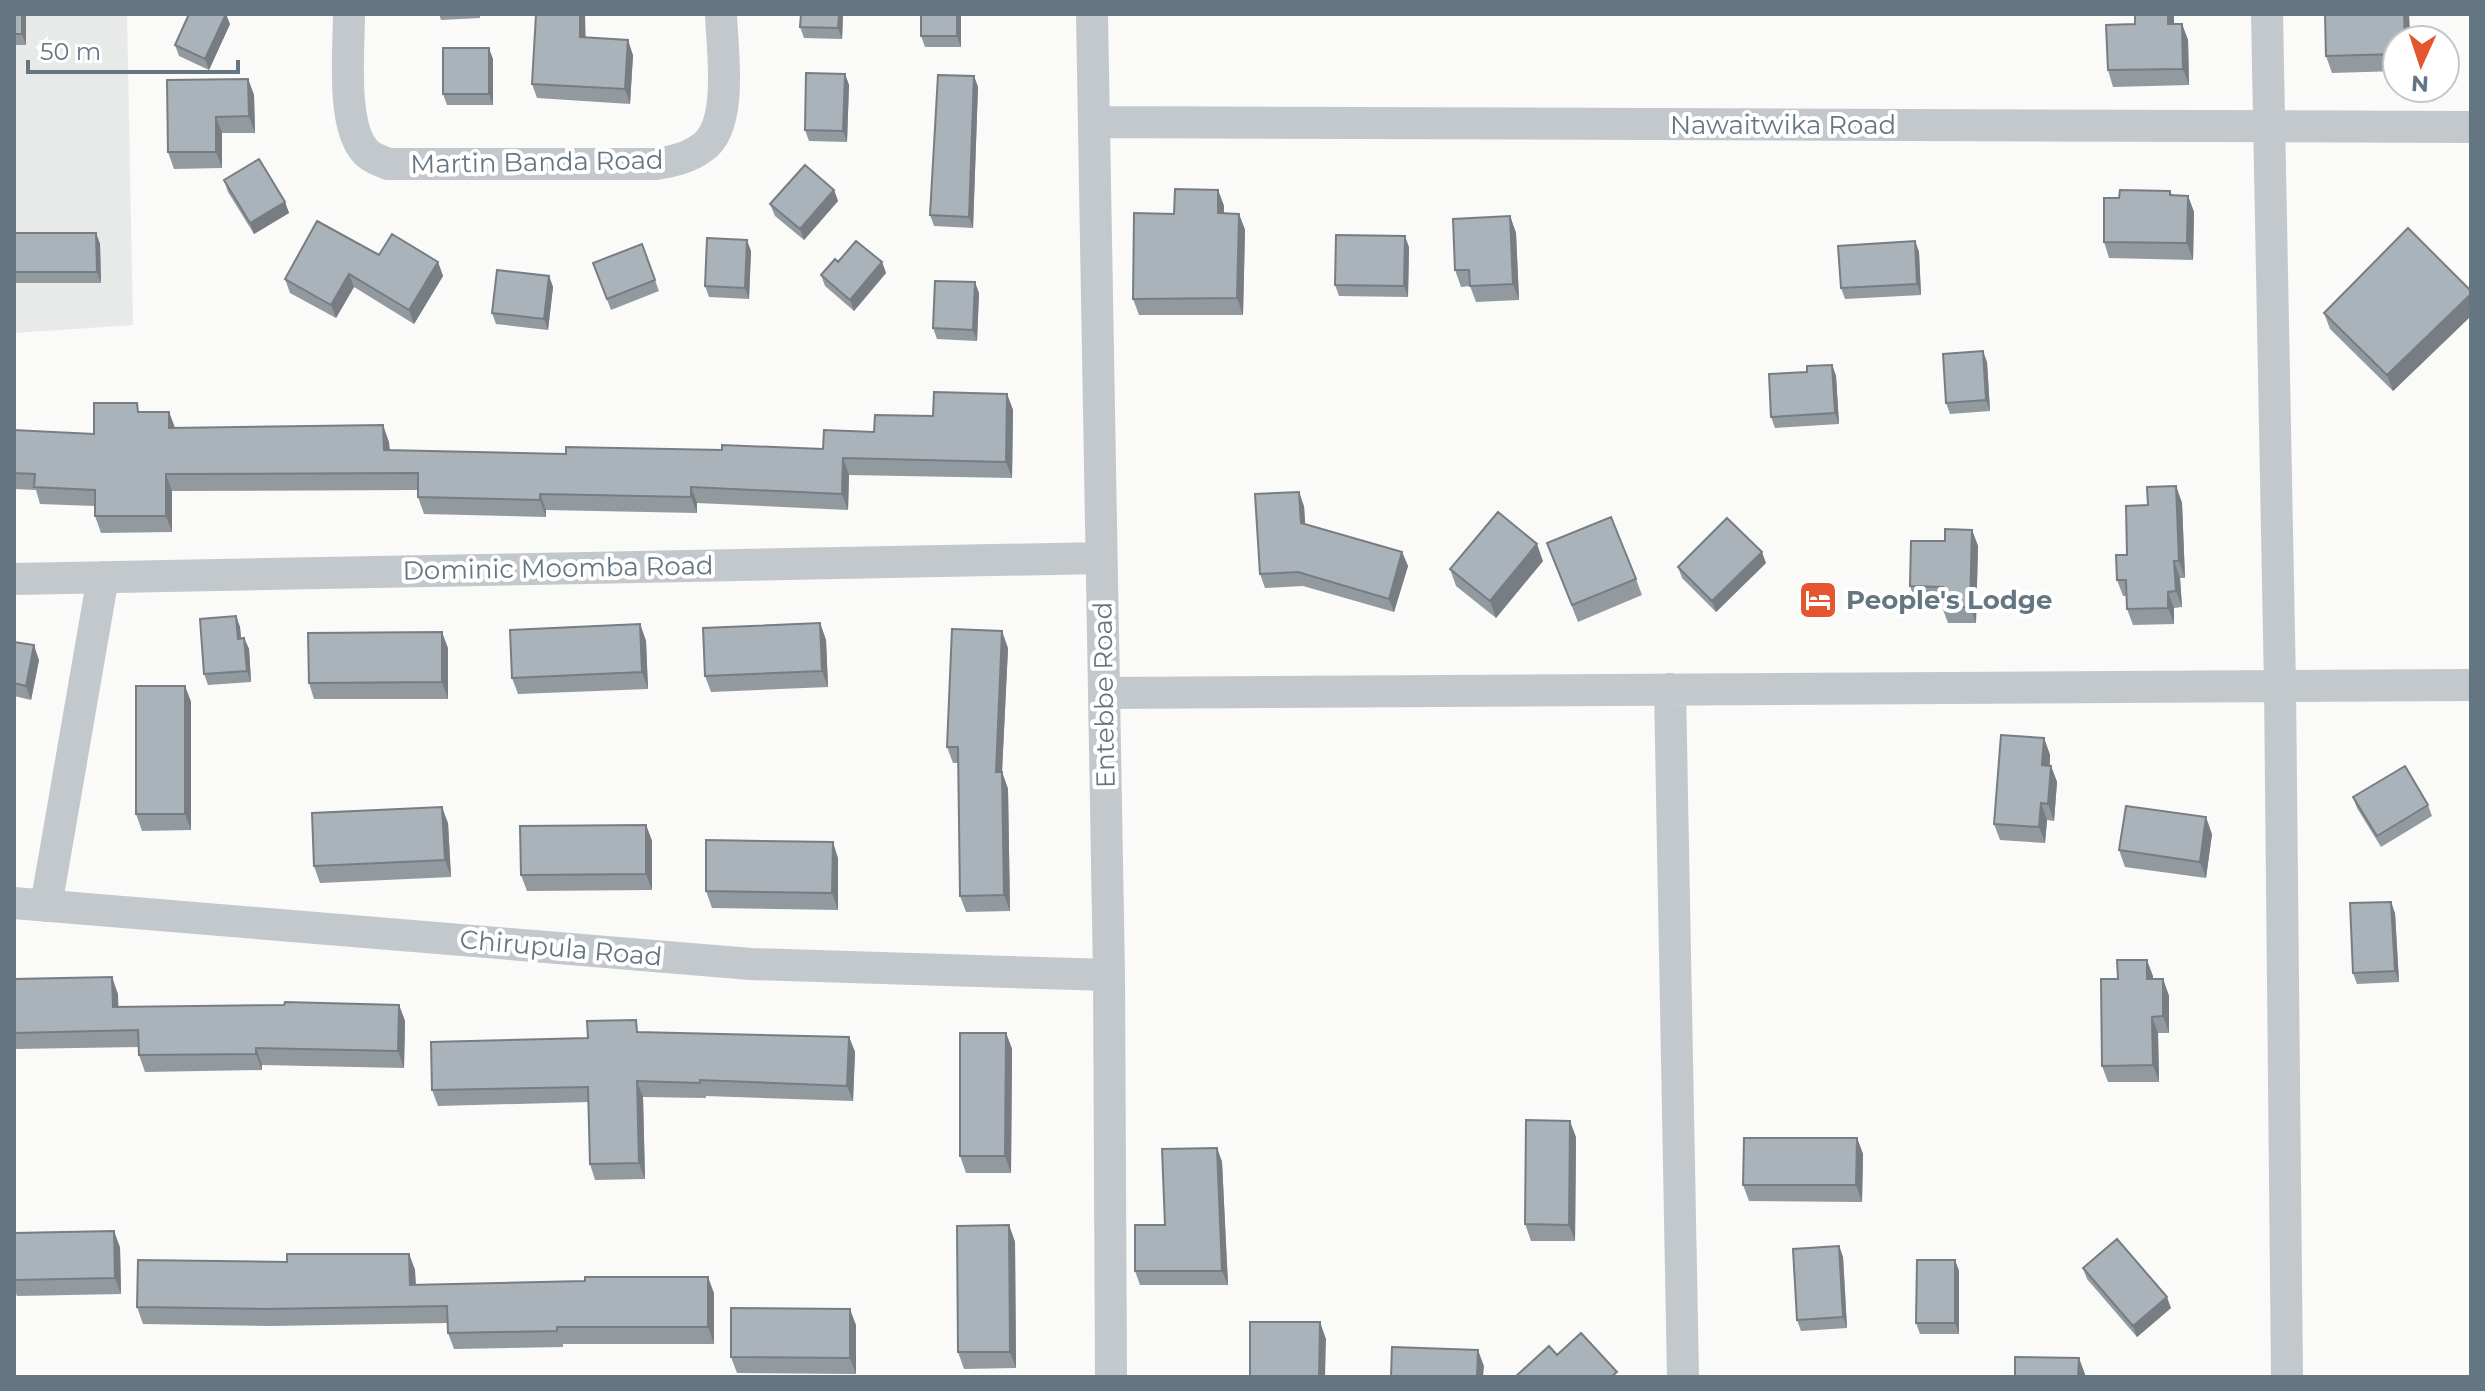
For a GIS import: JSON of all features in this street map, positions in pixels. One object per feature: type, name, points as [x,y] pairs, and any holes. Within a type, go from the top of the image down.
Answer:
[{"type":"street","name":"Martin Banda Road","points":[[349,14],[350,102],[354,134],[367,154],[388,164],[656,164],[683,159],[705,146],[718,128],[723,103],[721,14]]},
{"type":"street","name":"Entebbe Road","points":[[1092,14],[1109,975],[1111,1377]]},
{"type":"street","points":[[2267,14],[2280,685],[2287,1377]]},
{"type":"street","name":"Nawaitwika Road","points":[[1096,122],[2471,127]]},
{"type":"street","name":"Dominic Moomba Road","points":[[14,579],[1101,558]]},
{"type":"street","points":[[46,906],[103,577]]},
{"type":"street","points":[[1104,693],[2471,685]]},
{"type":"street","points":[[1670,689],[1683,1377]]},
{"type":"street","name":"Chirupula Road","points":[[14,903],[751,964],[1109,975]]},
{"type":"shaded area","points":[[14,14],[127,14],[133,325],[14,333]]},
{"type":"building","points":[[14,14],[22,14],[22,34],[14,34]]},
{"type":"building","points":[[189,14],[226,14],[205,59],[175,45]]},
{"type":"building","points":[[536,14],[580,14],[580,37],[628,40],[625,89],[532,84]]},
{"type":"building","points":[[801,14],[839,14],[838,28],[800,27]]},
{"type":"building","points":[[921,14],[957,14],[957,36],[921,36]]},
{"type":"building","points":[[2135,14],[2168,14],[2168,24],[2182,24],[2183,69],[2108,70],[2106,25],[2135,24]]},
{"type":"building","points":[[2404,14],[2404,24],[2381,24],[2381,54],[2326,56],[2325,15]]},
{"type":"building","points":[[443,48],[489,48],[489,94],[443,94]]},
{"type":"building","points":[[806,73],[845,74],[843,131],[805,130]]},
{"type":"building","points":[[938,75],[974,76],[969,217],[930,215]]},
{"type":"building","points":[[248,79],[249,116],[216,117],[216,152],[168,152],[167,80]]},
{"type":"building","points":[[259,159],[285,202],[250,223],[224,180]]},
{"type":"building","points":[[805,165],[834,190],[800,229],[770,204]]},
{"type":"building","points":[[1175,189],[1218,190],[1218,213],[1239,214],[1237,298],[1133,299],[1134,213],[1174,214]]},
{"type":"building","points":[[2120,190],[2170,191],[2170,195],[2188,196],[2187,243],[2104,242],[2104,198],[2119,198]]},
{"type":"building","points":[[1510,216],[1513,284],[1470,286],[1469,270],[1455,270],[1453,219]]},
{"type":"building","points":[[317,221],[379,255],[392,234],[438,262],[409,310],[349,274],[331,305],[285,279]]},
{"type":"building","points":[[2408,228],[2471,294],[2387,375],[2324,313]]},
{"type":"building","points":[[14,233],[96,233],[97,272],[14,272]]},
{"type":"building","points":[[1336,235],[1405,236],[1404,286],[1335,285]]},
{"type":"building","points":[[707,238],[747,240],[745,288],[705,286]]},
{"type":"building","points":[[856,241],[882,262],[850,300],[821,275],[835,259],[838,262]]},
{"type":"building","points":[[1915,241],[1917,284],[1841,288],[1838,246]]},
{"type":"building","points":[[642,244],[655,280],[607,299],[593,263]]},
{"type":"building","points":[[497,270],[549,276],[544,319],[492,313]]},
{"type":"building","points":[[935,281],[975,282],[973,330],[933,328]]},
{"type":"building","points":[[1983,351],[1986,400],[1946,403],[1943,354]]},
{"type":"building","points":[[1832,365],[1835,413],[1771,417],[1769,374],[1807,372],[1807,366]]},
{"type":"building","points":[[934,392],[1007,394],[1006,462],[843,458],[842,494],[691,487],[691,497],[540,494],[540,500],[418,497],[418,473],[166,474],[166,516],[95,516],[95,490],[34,487],[35,474],[14,473],[14,430],[94,434],[94,403],[137,403],[138,412],[169,412],[169,428],[383,425],[384,450],[566,454],[566,447],[722,450],[722,445],[823,449],[824,430],[874,432],[875,415],[933,416]]},
{"type":"building","points":[[2176,486],[2179,561],[2174,561],[2176,591],[2168,592],[2168,608],[2127,609],[2126,580],[2117,580],[2116,555],[2127,555],[2126,506],[2148,505],[2147,487]]},
{"type":"building","points":[[1299,492],[1301,523],[1402,552],[1389,599],[1298,572],[1260,574],[1255,494]]},
{"type":"building","points":[[1498,512],[1537,544],[1490,601],[1450,569]]},
{"type":"building","points":[[1611,517],[1636,579],[1572,605],[1547,543]]},
{"type":"building","points":[[1727,518],[1762,552],[1712,601],[1678,567]]},
{"type":"building","points":[[1945,529],[1972,530],[1970,607],[1942,607],[1943,587],[1910,586],[1911,541],[1945,541]]},
{"type":"building","points":[[236,616],[238,639],[244,638],[247,671],[204,674],[200,619]]},
{"type":"building","points":[[820,623],[822,671],[705,676],[703,628]]},
{"type":"building","points":[[640,624],[642,672],[512,678],[510,630]]},
{"type":"building","points":[[952,629],[1002,631],[996,772],[1002,772],[1004,895],[960,896],[958,747],[947,747]]},
{"type":"building","points":[[442,632],[442,682],[309,683],[308,633]]},
{"type":"building","points":[[14,642],[34,645],[26,686],[14,683]]},
{"type":"building","points":[[136,686],[185,686],[185,814],[136,814]]},
{"type":"building","points":[[2001,735],[2044,738],[2042,765],[2051,766],[2048,804],[2041,803],[2039,827],[1994,824]]},
{"type":"building","points":[[2405,766],[2428,805],[2377,836],[2353,797]]},
{"type":"building","points":[[2126,806],[2206,817],[2200,862],[2119,850]]},
{"type":"building","points":[[442,807],[445,860],[314,866],[312,813]]},
{"type":"building","points":[[646,825],[646,874],[521,875],[520,826]]},
{"type":"building","points":[[706,840],[833,842],[832,893],[706,891]]},
{"type":"building","points":[[2391,902],[2395,971],[2353,973],[2350,903]]},
{"type":"building","points":[[2117,960],[2147,960],[2147,979],[2163,979],[2163,1016],[2152,1017],[2153,1065],[2102,1066],[2101,979],[2118,979]]},
{"type":"building","points":[[112,977],[113,1007],[284,1005],[285,1002],[399,1005],[398,1051],[256,1048],[256,1054],[139,1055],[138,1030],[14,1033],[14,979]]},
{"type":"building","points":[[636,1020],[637,1032],[849,1037],[847,1086],[700,1080],[700,1083],[637,1081],[639,1163],[590,1164],[588,1087],[432,1090],[431,1042],[588,1038],[587,1021]]},
{"type":"building","points":[[960,1033],[1006,1033],[1005,1156],[960,1156]]},
{"type":"building","points":[[1526,1120],[1570,1121],[1569,1225],[1525,1224]]},
{"type":"building","points":[[1744,1138],[1857,1138],[1856,1185],[1743,1185]]},
{"type":"building","points":[[1217,1148],[1222,1271],[1135,1271],[1135,1225],[1165,1225],[1162,1149]]},
{"type":"building","points":[[1009,1225],[1010,1352],[958,1352],[957,1226]]},
{"type":"building","points":[[114,1231],[115,1278],[14,1280],[14,1233]]},
{"type":"building","points":[[2117,1239],[2167,1297],[2133,1326],[2083,1268]]},
{"type":"building","points":[[1839,1246],[1843,1317],[1797,1320],[1793,1249]]},
{"type":"building","points":[[287,1254],[409,1254],[410,1285],[585,1281],[585,1277],[708,1277],[708,1327],[557,1327],[557,1331],[448,1333],[447,1306],[264,1309],[137,1307],[138,1260],[287,1262]]},
{"type":"building","points":[[1917,1260],[1955,1260],[1955,1323],[1916,1323]]},
{"type":"building","points":[[731,1308],[850,1309],[850,1358],[731,1357]]},
{"type":"building","points":[[1250,1322],[1320,1322],[1319,1377],[1250,1377]]},
{"type":"building","points":[[1581,1333],[1617,1372],[1611,1377],[1515,1377],[1549,1346],[1557,1355]]},
{"type":"building","points":[[1392,1347],[1478,1350],[1477,1377],[1391,1377]]},
{"type":"building","points":[[2015,1357],[2079,1358],[2078,1377],[2015,1377]]},
{"type":"place","name":"People's Lodge","points":[[1818,600]]}]
